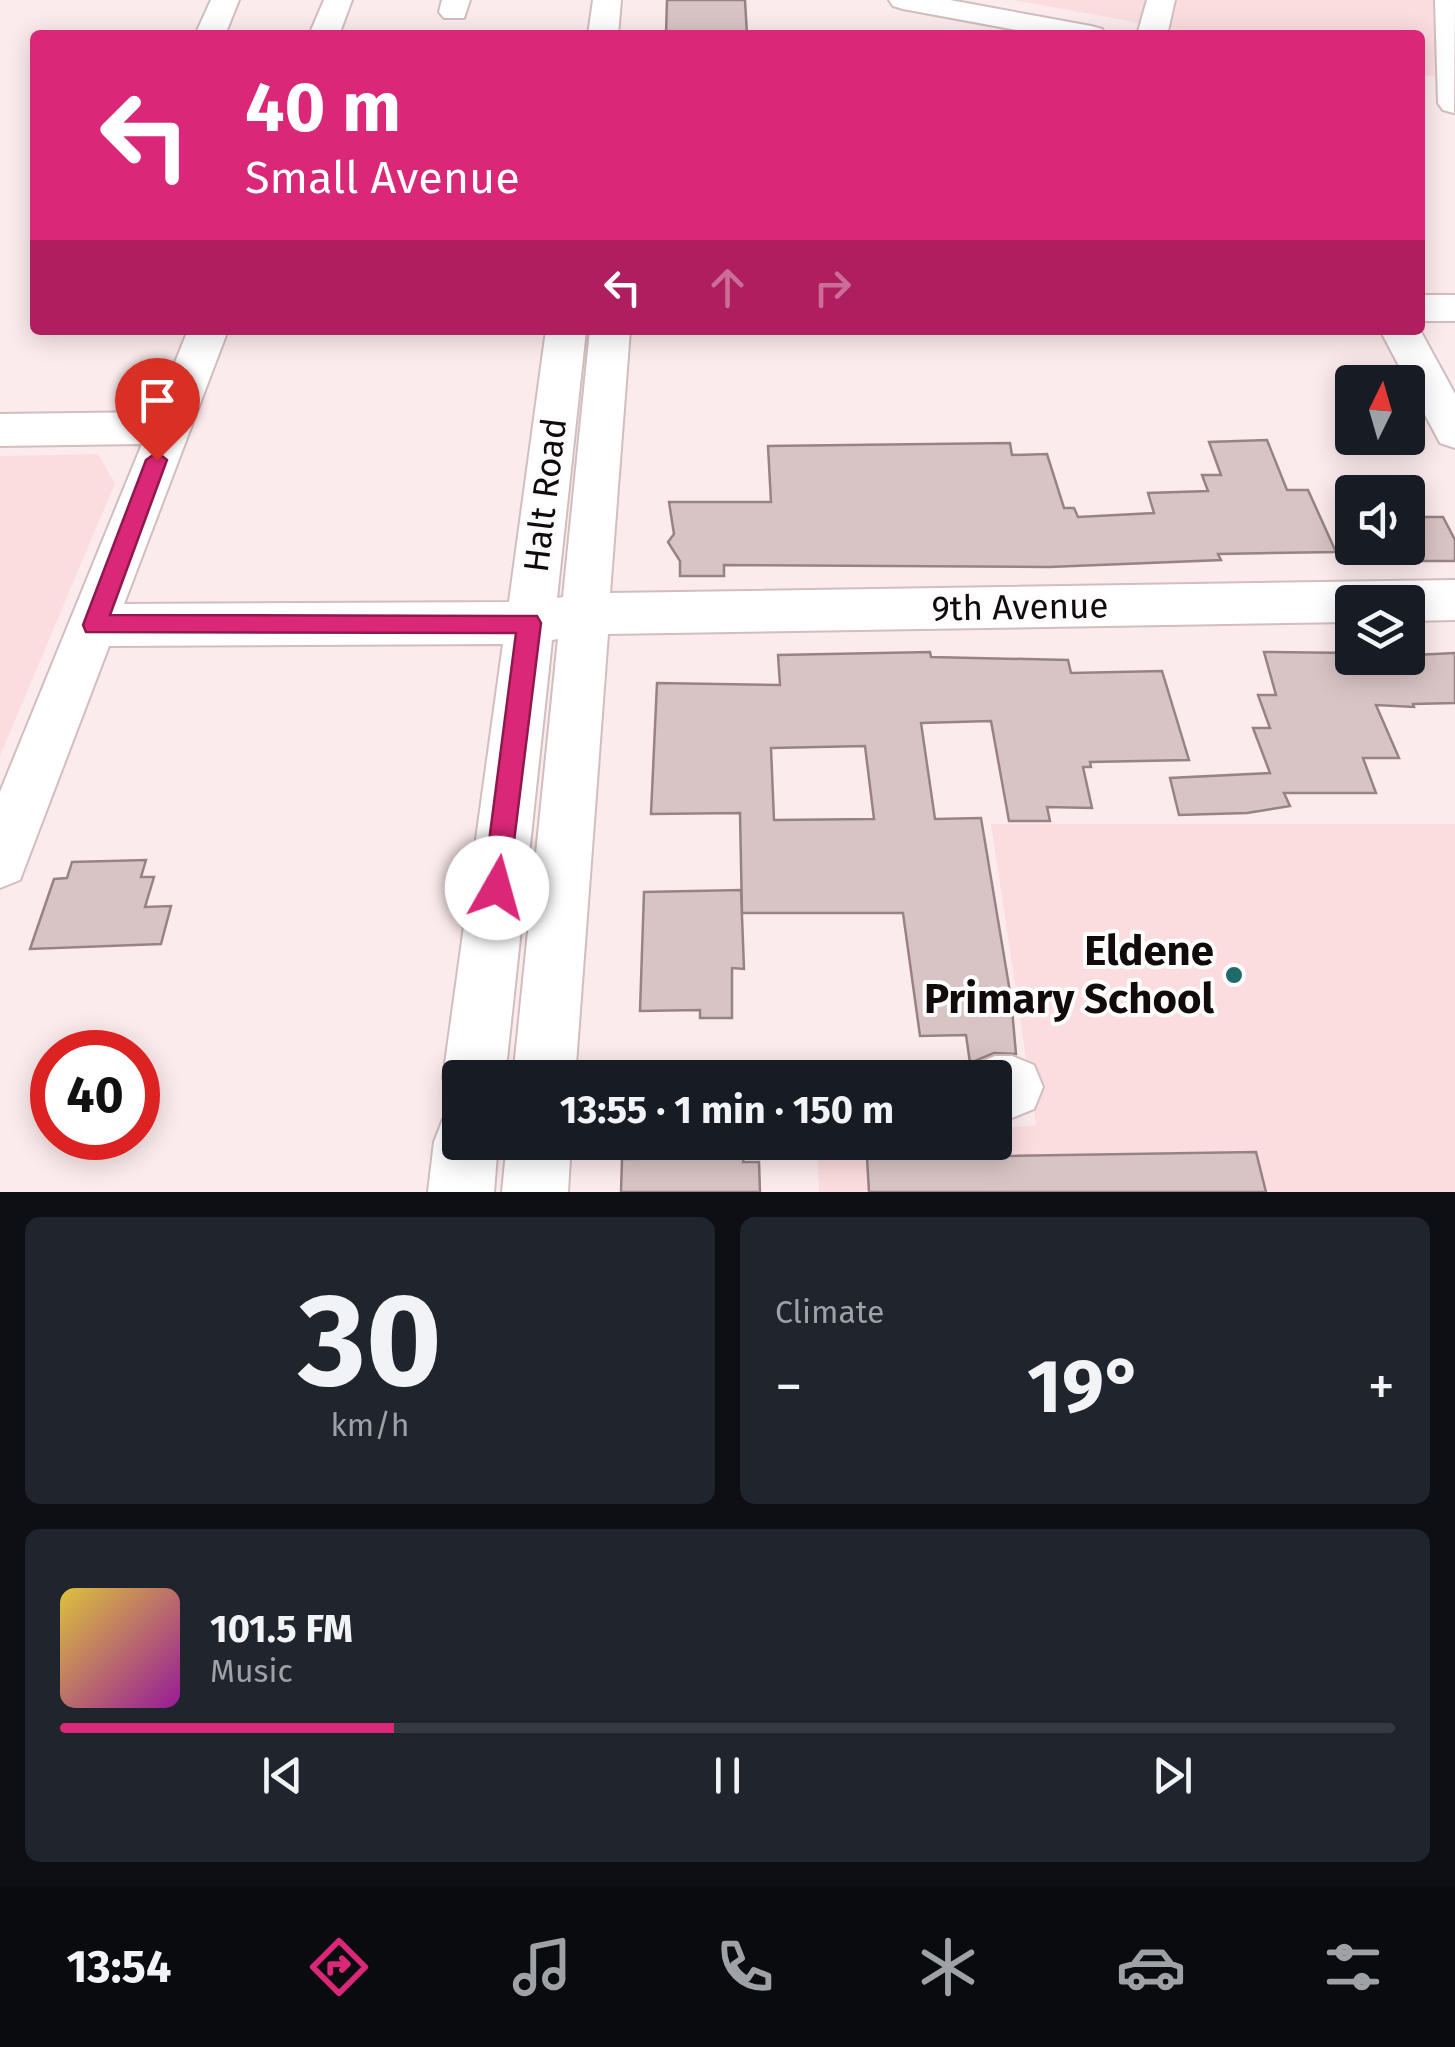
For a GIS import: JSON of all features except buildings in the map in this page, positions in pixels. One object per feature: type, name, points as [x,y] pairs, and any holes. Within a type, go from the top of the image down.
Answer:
[{"type":"street","points":[[212,30],[224,0]]},
{"type":"street","points":[[326,30],[338,0]]},
{"type":"street","points":[[604,30],[607,0]]},
{"type":"street","points":[[903,0],[1064,30]]},
{"type":"street","points":[[1153,30],[1161,0]]},
{"type":"street","points":[[1425,97],[1455,103],[1449,0]]},
{"type":"street","points":[[1425,308],[1455,308]]},
{"type":"street","points":[[0,860],[206,335]]},
{"type":"street","name":"Halt Road","points":[[476,1060],[565,335]]},
{"type":"street","name":"Halt Road","points":[[546,1060],[610,335]]},
{"type":"street","points":[[1403,335],[1455,432]]},
{"type":"street","points":[[0,430],[169,428]]},
{"type":"street","name":"9th Avenue","points":[[94,625],[529,623],[585,614],[1455,600]]},
{"type":"street","points":[[460,1192],[464,1160]]},
{"type":"street","points":[[534,1192],[537,1160]]},
{"type":"shaded area","points":[[1013,0],[1455,0],[1455,80],[1425,75],[1425,30],[1178,30]]},
{"type":"shaded area","points":[[98,454],[115,483],[0,756],[0,456]]},
{"type":"shaded area","name":"Eldene Primary School","points":[[991,824],[1455,824],[1455,1192],[819,1192],[818,1160],[1012,1160],[1012,1127],[1036,1125]]},
{"type":"place","name":"Eldene Primary School","points":[[1234,975]]},
{"type":"route","points":[[157,460],[94,625],[529,623],[497,888]]}]
